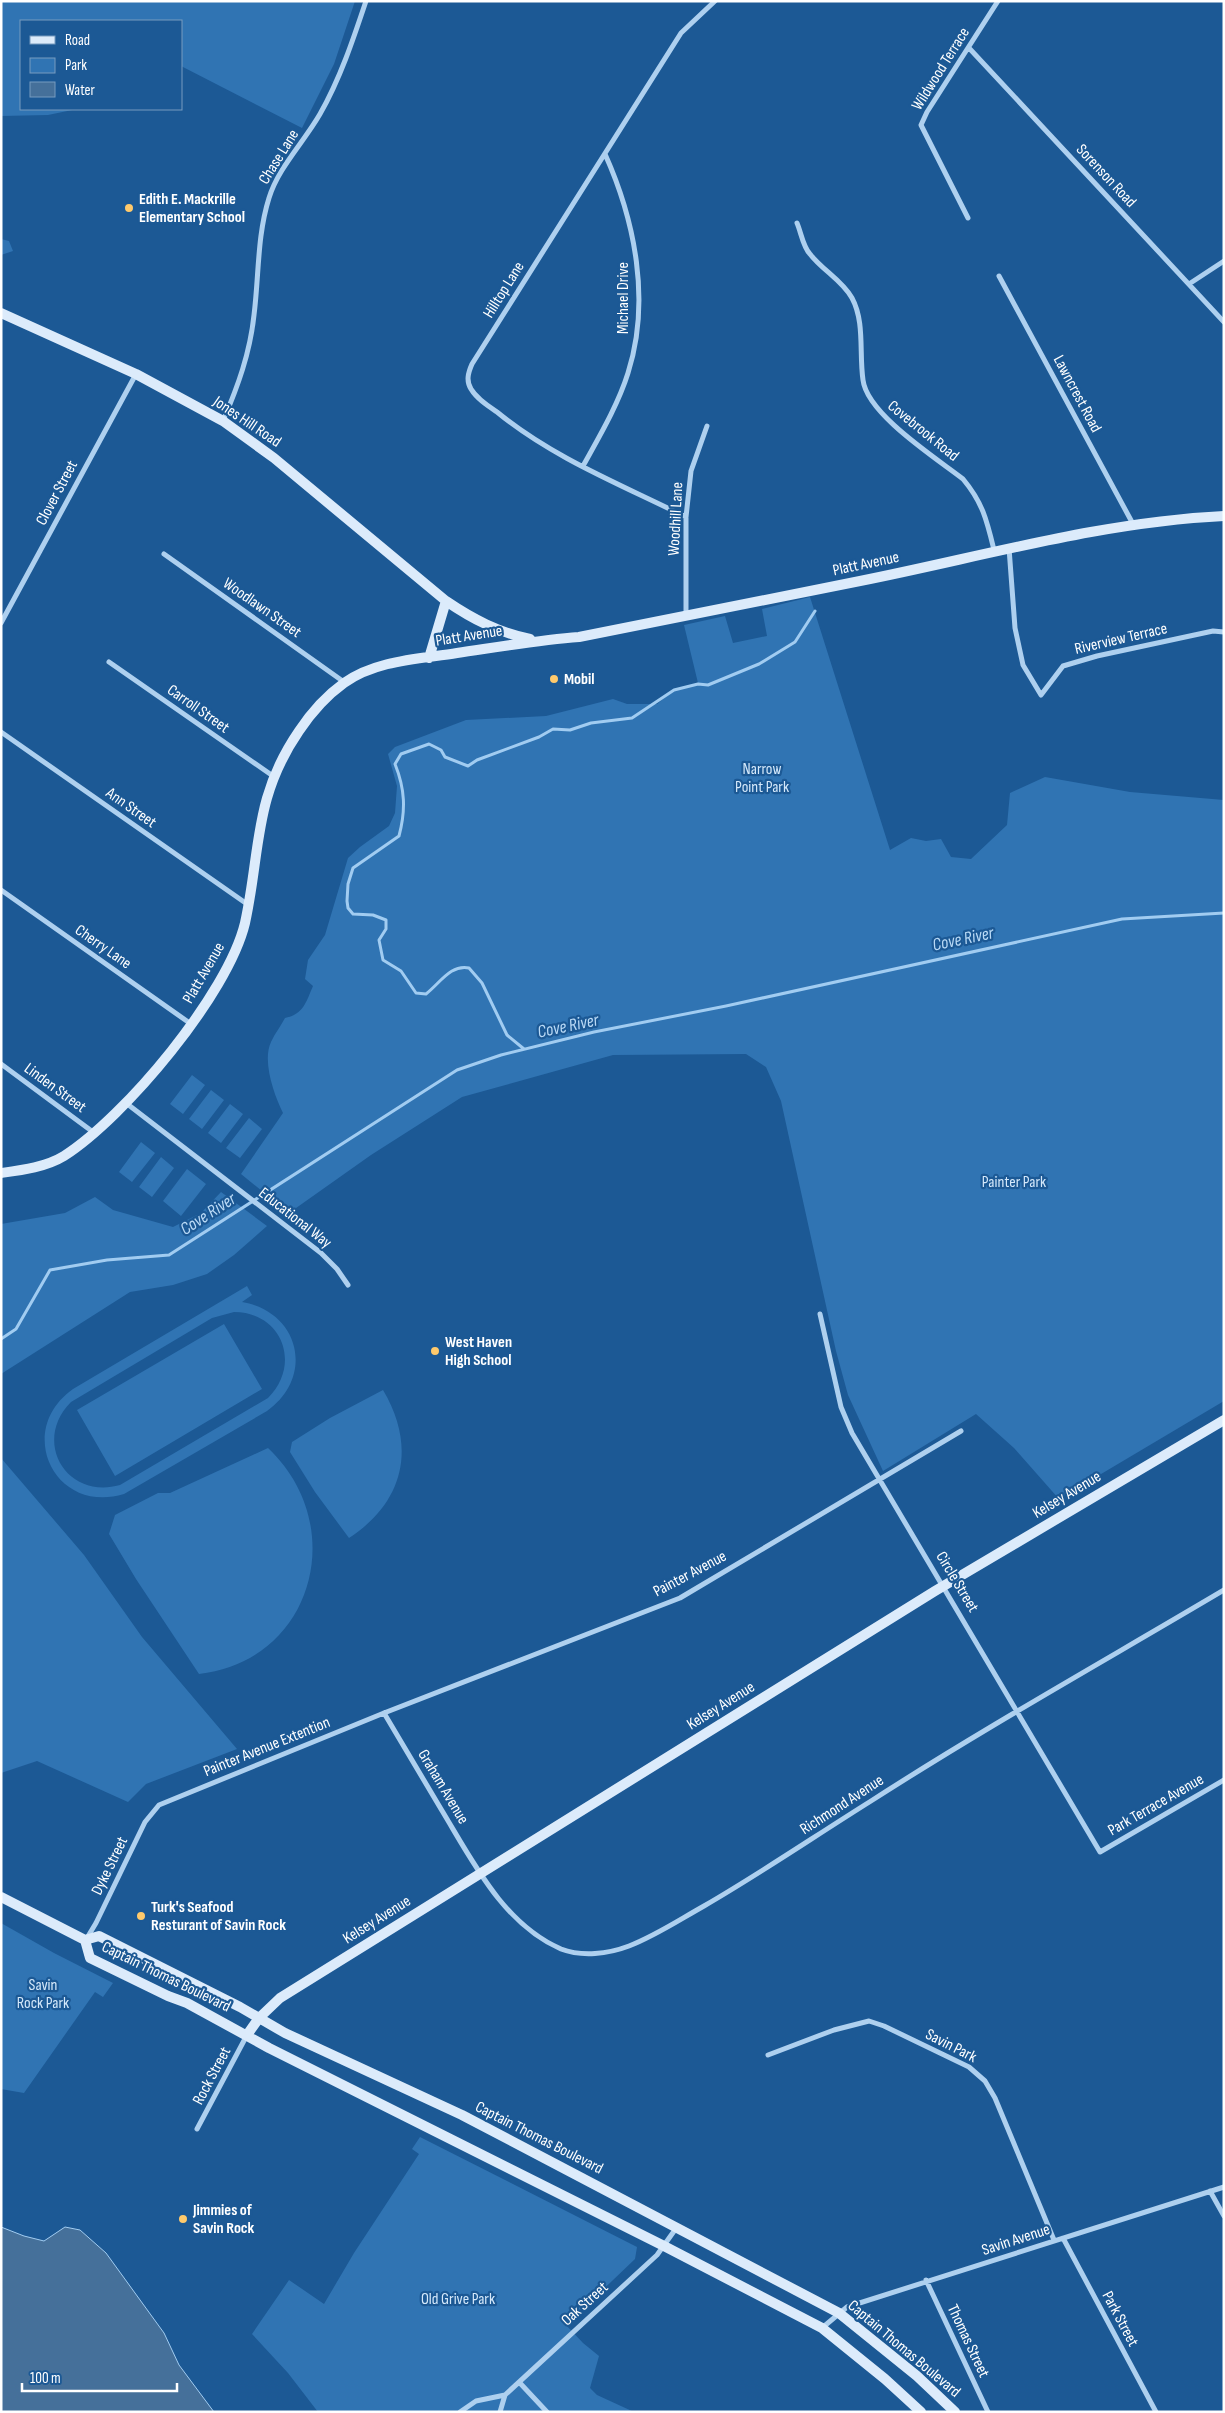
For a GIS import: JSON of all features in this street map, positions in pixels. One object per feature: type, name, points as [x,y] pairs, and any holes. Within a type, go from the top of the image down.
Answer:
[{"type":"main road","name":"Jones Hill Road","points":[[1,313],[136,374],[222,421],[274,458],[446,601],[472,619],[491,628],[536,640]]},
{"type":"main road","name":"Platt Avenue","points":[[1,1173],[26,1170],[63,1157],[94,1132],[125,1103],[161,1063],[190,1024],[230,964],[244,923],[262,816],[273,776],[286,750],[309,717],[344,683],[365,672],[386,665],[536,640],[579,637],[860,581],[994,550],[1133,524],[1224,516]]},
{"type":"main road","points":[[429,658],[446,601]]},
{"type":"main road","name":"Kelsey Avenue","points":[[247,2035],[259,2018],[275,2001],[944,1585],[1224,1420]]},
{"type":"main road","name":"Captain Thomas Boulevard","points":[[1,1897],[85,1940],[99,1936],[285,2033],[462,2115],[839,2313],[917,2376],[954,2412]]},
{"type":"main road","name":"Captain Thomas Boulevard","points":[[85,1940],[90,1958],[168,1996],[187,2003],[433,2131],[664,2246],[822,2328],[885,2378],[921,2412]]},
{"type":"street","name":"Chase Lane","points":[[222,421],[241,377],[250,342],[261,230],[269,196],[279,176],[319,116],[336,84],[366,1]]},
{"type":"street","name":"Hilltop Lane","points":[[686,517],[544,446],[513,426],[472,390],[468,374],[472,364],[681,33],[714,1]]},
{"type":"street","name":"Wildwood Terrace","points":[[968,218],[921,126],[927,112],[970,48],[998,1]]},
{"type":"street","name":"Sorenson Road","points":[[970,48],[1224,322]]},
{"type":"street","name":"Michael Drive","points":[[583,466],[628,375],[633,356],[638,319],[634,240],[626,206],[604,154]]},
{"type":"street","name":"Covebrook Road","points":[[797,223],[808,253],[846,289],[852,299],[859,321],[863,379],[870,399],[883,415],[963,480],[971,489],[984,512],[994,550]]},
{"type":"street","points":[[1190,284],[1224,261]]},
{"type":"street","name":"Lawncrest Road","points":[[1000,276],[1133,524]]},
{"type":"street","name":"Clover Street","points":[[1,623],[136,374]]},
{"type":"street","name":"Woodhill Lane","points":[[686,616],[686,517],[691,471],[707,426]]},
{"type":"street","name":"Riverview Terrace","points":[[1008,548],[1015,628],[1023,665],[1041,695],[1063,666],[1097,656],[1203,633],[1224,632]]},
{"type":"street","name":"Woodlawn Street","points":[[164,554],[344,683]]},
{"type":"street","name":"Carroll Street","points":[[109,662],[273,776]]},
{"type":"street","name":"Ann Street","points":[[1,732],[247,904]]},
{"type":"street","name":"Cherry Lane","points":[[1,890],[190,1024]]},
{"type":"street","name":"Linden Street","points":[[1,1064],[94,1132]]},
{"type":"street","name":"Educational Way","points":[[125,1103],[321,1253],[348,1285]]},
{"type":"street","name":"Circle Street","points":[[820,1314],[841,1407],[852,1432],[1100,1852]]},
{"type":"street","name":"Painter Avenue","points":[[384,1713],[680,1598],[961,1431]]},
{"type":"street","name":"Richmond Avenue","points":[[479,1873],[509,1910],[526,1927],[545,1940],[562,1949],[579,1954],[614,1951],[659,1932],[760,1874],[873,1800],[1018,1711],[1224,1590]]},
{"type":"street","name":"Painter Avenue Extention","points":[[159,1805],[384,1713]]},
{"type":"street","name":"Graham Avenue","points":[[384,1713],[479,1873]]},
{"type":"street","name":"Park Terrace Avenue","points":[[1100,1852],[1224,1780]]},
{"type":"street","name":"Dyke Street","points":[[85,1940],[96,1923],[146,1822],[159,1805]]},
{"type":"street","name":"Savin Park","points":[[768,2054],[834,2030],[869,2022],[884,2026],[970,2067],[985,2081],[995,2098],[1054,2240]]},
{"type":"street","name":"Rock Street","points":[[198,2129],[247,2035]]},
{"type":"street","name":"Savin Avenue","points":[[822,2328],[848,2307],[926,2280],[1224,2187]]},
{"type":"street","points":[[1210,2191],[1224,2216]]},
{"type":"street","name":"Oak Street","points":[[505,2395],[631,2279],[664,2246],[677,2227]]},
{"type":"street","name":"Park Street","points":[[1063,2238],[1156,2412]]},
{"type":"street","name":"Thomas Street","points":[[926,2280],[988,2412]]},
{"type":"street","points":[[519,2382],[547,2412]]},
{"type":"street","points":[[460,2412],[476,2401],[505,2395],[500,2412]]},
{"type":"green space","points":[[1,1],[355,1],[334,64],[302,128],[182,67],[182,20],[20,20],[20,110],[72,110],[48,115],[1,116]]},
{"type":"green space","points":[[1,239],[9,241],[13,251],[1,255]]},
{"type":"green space","points":[[810,597],[890,850],[911,838],[926,841],[941,839],[951,857],[971,859],[1007,825],[1010,793],[1045,777],[1130,792],[1224,800],[1224,1401],[1059,1499],[1014,1448],[976,1414],[883,1471],[848,1395],[836,1351],[781,1101],[766,1067],[746,1054],[613,1055],[462,1097],[371,1155],[289,1213],[241,1174],[283,1113],[270,1078],[268,1068],[269,1050],[285,1018],[296,1014],[304,1007],[313,986],[305,979],[308,960],[325,935],[348,858],[389,826],[395,813],[397,786],[388,754],[395,747],[466,720],[546,716],[613,699],[627,704],[657,704],[674,690],[698,683],[684,625],[725,616],[733,643],[767,636],[762,609]]},
{"type":"green space","points":[[192,1075],[205,1085],[183,1114],[170,1104]]},
{"type":"green space","points":[[211,1090],[224,1100],[202,1129],[189,1119]]},
{"type":"green space","points":[[230,1104],[243,1114],[221,1143],[208,1133]]},
{"type":"green space","points":[[249,1118],[262,1129],[240,1158],[226,1148]]},
{"type":"green space","points":[[141,1142],[155,1153],[132,1182],[119,1172]]},
{"type":"green space","points":[[161,1157],[174,1168],[152,1197],[139,1187]]},
{"type":"green space","points":[[187,1169],[206,1184],[181,1216],[163,1201]]},
{"type":"green space","points":[[221,1192],[267,1226],[234,1255],[207,1274],[173,1285],[130,1292],[1,1374],[1,1224],[65,1213],[95,1197],[113,1210],[173,1227],[201,1213]]},
{"type":"green space","points":[[247,1286],[252,1295],[242,1302],[262,1308],[277,1318],[288,1332],[294,1347],[295,1364],[292,1381],[282,1397],[267,1411],[124,1494],[100,1497],[79,1492],[62,1481],[50,1465],[45,1446],[46,1426],[55,1406],[73,1389]],"holes":[[[234,1312],[251,1314],[275,1330],[282,1342],[285,1356],[284,1370],[278,1385],[268,1398],[120,1485],[101,1487],[84,1484],[70,1476],[61,1464],[55,1449],[55,1434],[60,1417],[71,1402],[212,1318]]]},
{"type":"green space","points":[[224,1324],[262,1389],[115,1476],[77,1410]]},
{"type":"green space","points":[[383,1390],[394,1411],[400,1432],[402,1452],[399,1472],[393,1490],[382,1508],[368,1524],[349,1538],[315,1492],[290,1452],[292,1442],[330,1418]]},
{"type":"green space","points":[[268,1448],[293,1479],[308,1514],[313,1550],[307,1585],[293,1617],[270,1644],[238,1664],[199,1674],[136,1579],[109,1534],[115,1515],[158,1493],[170,1493]]},
{"type":"green space","points":[[1,1458],[84,1555],[142,1637],[237,1749],[146,1784],[128,1802],[37,1761],[1,1773]]},
{"type":"green space","name":"Savin Rock Park","points":[[1,1923],[113,1983],[103,1997],[95,1992],[24,2093],[1,2089]]},
{"type":"green space","name":"Old Grive Park","points":[[420,2137],[637,2247],[635,2259],[566,2325],[599,2356],[590,2388],[597,2395],[634,2412],[318,2412],[288,2373],[252,2334],[289,2280],[324,2304],[354,2253],[419,2154],[412,2149]]},
{"type":"water","points":[[1,2227],[44,2241],[65,2227],[80,2230],[106,2253],[164,2333],[179,2365],[214,2412],[1,2412]]},
{"type":"waterway","points":[[524,1049],[507,1035],[482,983],[469,968],[457,969],[446,975],[426,994],[416,993],[401,971],[383,960],[379,940],[386,929],[386,920],[373,915],[353,914],[348,908],[348,884],[353,868],[399,836],[403,817],[403,791],[395,764],[401,754],[429,744],[441,750],[445,757],[468,766],[477,760],[539,737],[553,729],[570,730],[591,723],[632,718],[674,690],[698,684],[708,685],[759,664],[795,642],[815,611]]},
{"type":"waterway","name":"Cove River","points":[[1,1339],[16,1329],[50,1270],[107,1260],[169,1255],[457,1070],[501,1055],[594,1032],[726,1006],[1122,919],[1224,913]]},
{"type":"place","name":"Edith E. Mackrille Elementary School","points":[[129,208]]},
{"type":"place","name":"Mobil","points":[[554,679]]},
{"type":"place","name":"West Haven High School","points":[[435,1351]]},
{"type":"place","name":"Turk's Seafood Resturant of Savin Rock","points":[[141,1916]]},
{"type":"place","name":"Jimmies of Savin Rock","points":[[183,2219]]},
{"type":"park label","name":"Narrow Point Park","points":[[762,778]]},
{"type":"park label","name":"Painter Park","points":[[1014,1182]]}]
